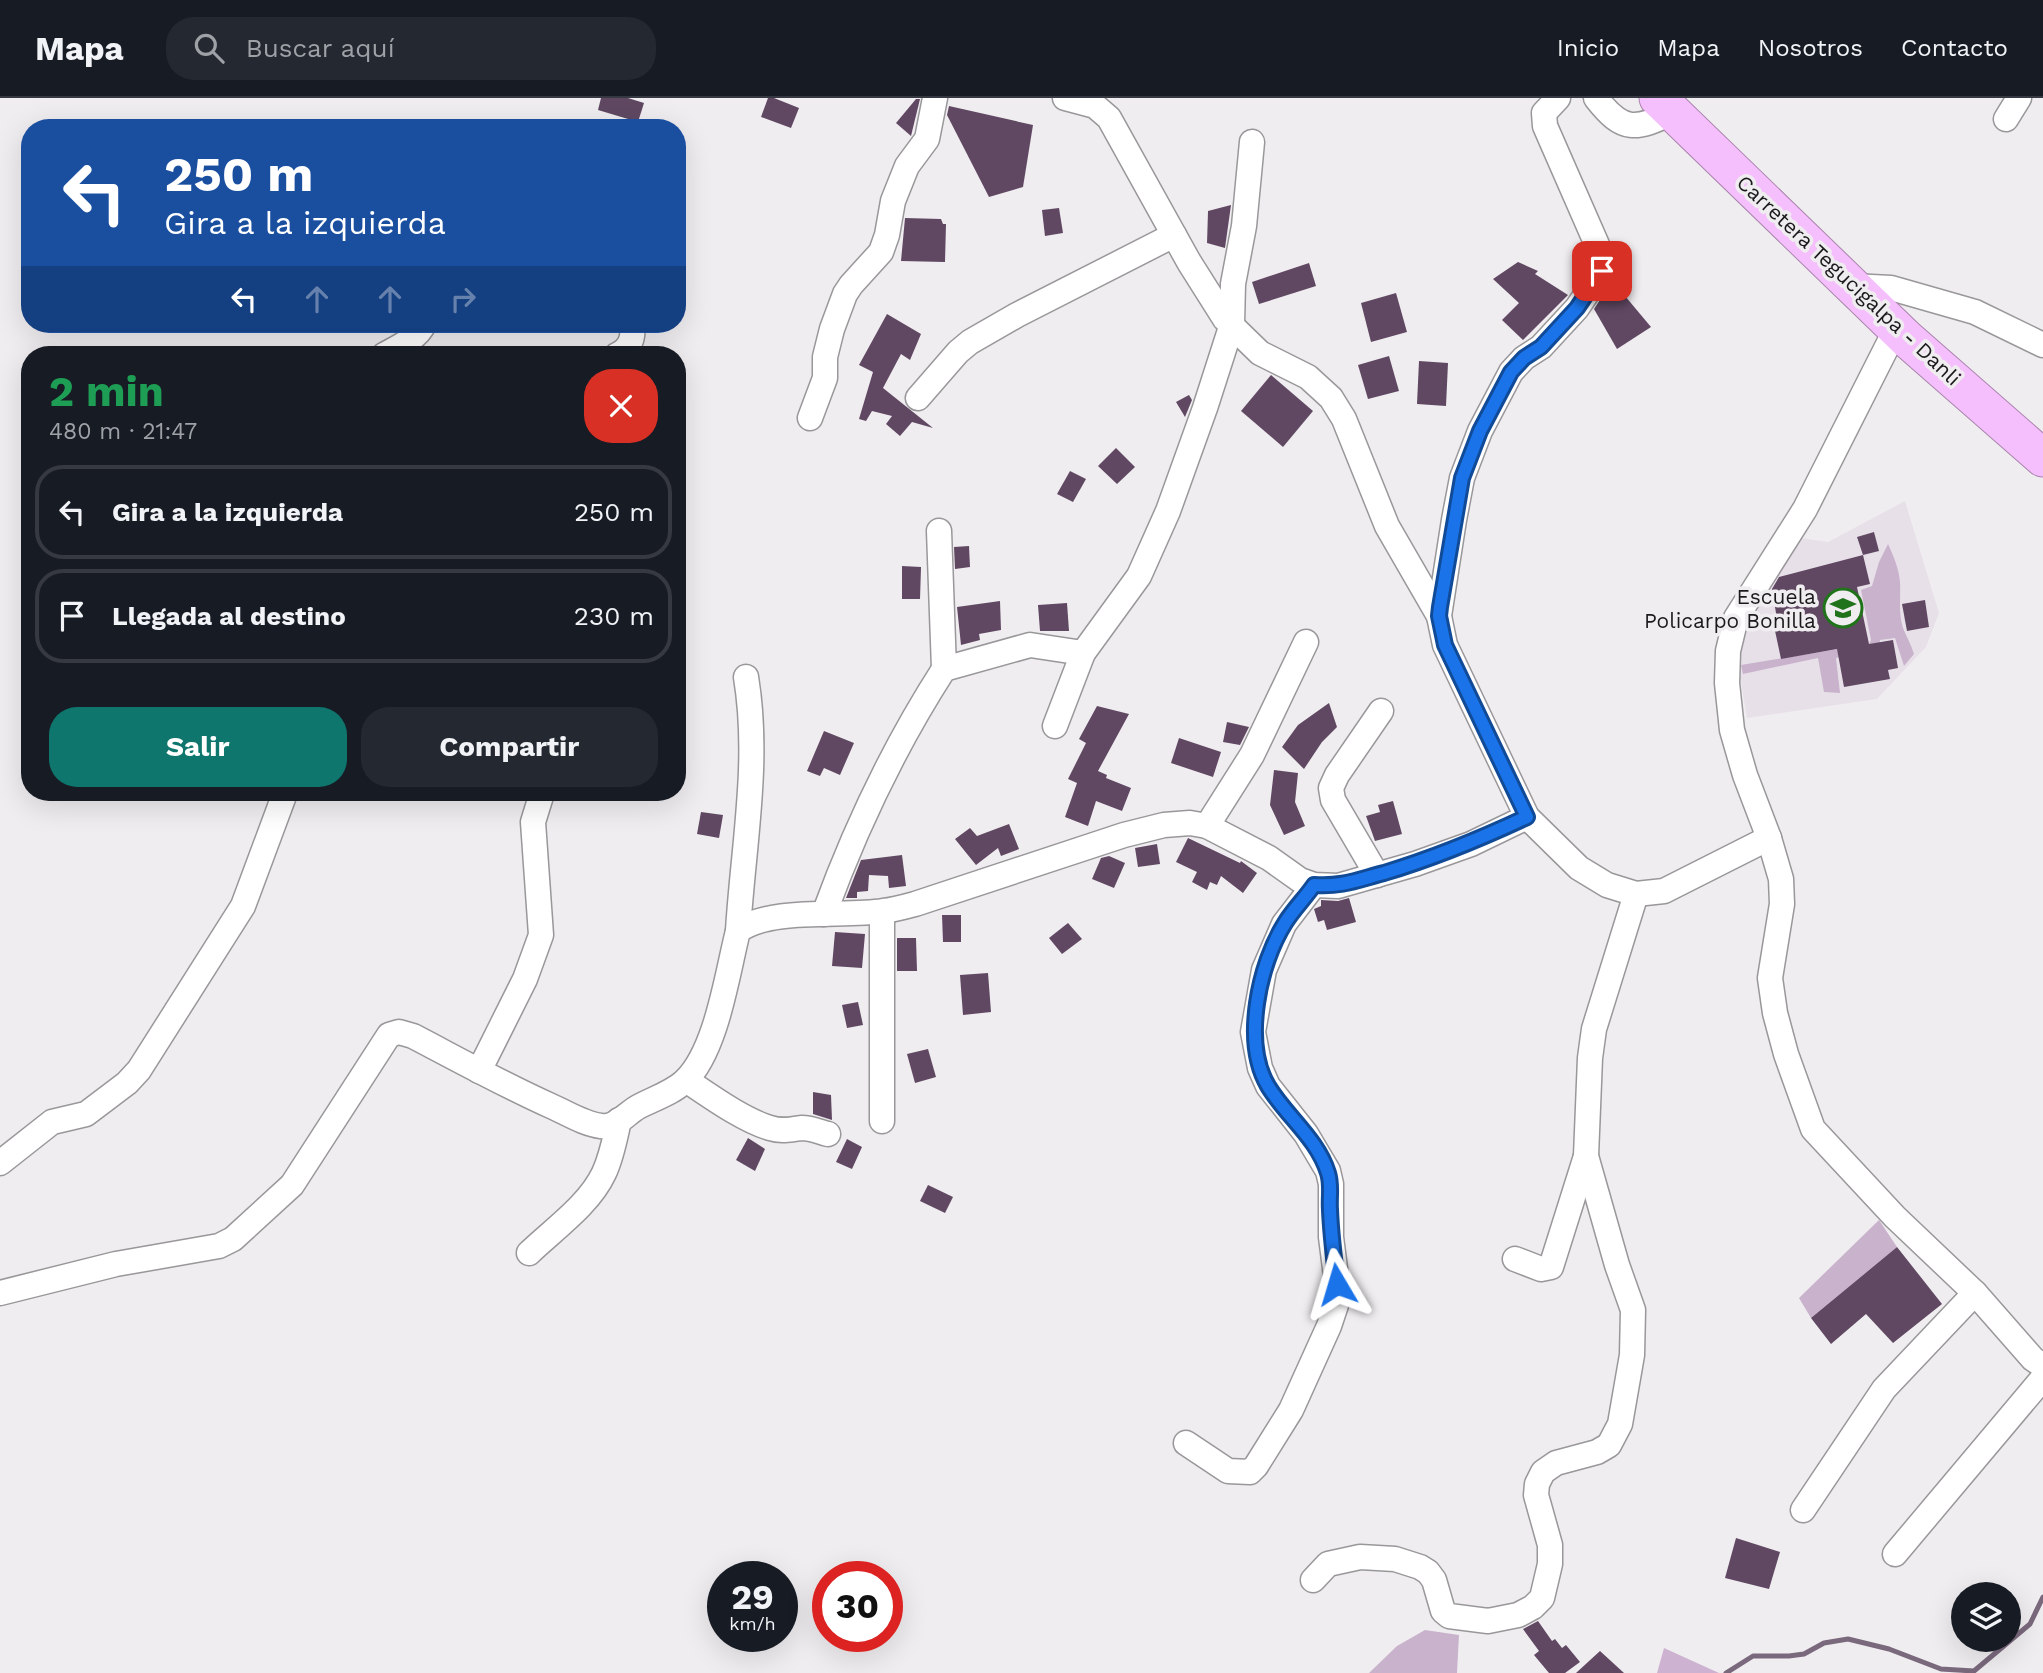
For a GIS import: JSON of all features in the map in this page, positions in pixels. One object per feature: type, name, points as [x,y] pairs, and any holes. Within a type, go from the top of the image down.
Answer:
[{"type":"highway","name":"Carretera Tegucigalpa - Danli","points":[[1666,105],[1896,329],[2043,458]]},
{"type":"street","points":[[810,418],[825,378],[825,357],[845,294],[881,252],[893,201],[907,166],[928,139],[935,98]]},
{"type":"street","points":[[1065,98],[1095,106],[1109,118],[1224,319],[1260,353],[1308,377],[1331,398],[1344,419],[1387,526],[1439,616],[1445,645],[1527,817],[1579,868],[1607,885],[1636,894],[1664,891],[1769,838]]},
{"type":"street","points":[[1439,616],[1462,478],[1480,431],[1511,372],[1524,358],[1541,347],[1577,308],[1605,263],[1545,126],[1544,113],[1558,98]]},
{"type":"street","points":[[1596,98],[1605,110],[1624,125],[1634,127],[1648,124],[1666,105]]},
{"type":"street","points":[[2006,119],[2020,98]]},
{"type":"street","points":[[1055,726],[1083,653],[1139,576],[1168,511],[1232,324],[1233,284],[1244,226],[1252,142]]},
{"type":"street","points":[[918,398],[970,342],[1174,235]]},
{"type":"street","points":[[1852,286],[1891,288],[1975,312],[2043,345]]},
{"type":"street","points":[[1896,329],[1805,509],[1736,618],[1728,651],[1727,683],[1732,730],[1781,879],[1782,904],[1770,978],[1775,1013],[1786,1054],[1813,1129],[1895,1217],[1975,1293],[2033,1359],[2043,1366]]},
{"type":"street","points":[[400,346],[417,333]]},
{"type":"street","points":[[824,914],[869,806],[925,698],[944,668],[939,531]]},
{"type":"street","points":[[1207,825],[1252,755],[1306,642]]},
{"type":"street","points":[[944,668],[1030,645],[1083,653]]},
{"type":"street","points":[[0,1293],[116,1264],[219,1246],[233,1239],[292,1185],[389,1035],[399,1032],[413,1036],[479,1071],[587,1122],[604,1127],[686,1080],[699,1063],[707,1046],[738,931],[752,769],[750,700],[746,677]]},
{"type":"street","points":[[1377,875],[1333,800],[1331,788],[1336,775],[1381,711]]},
{"type":"street","points":[[0,1163],[52,1122],[86,1114],[127,1083],[139,1070],[243,906],[282,801]]},
{"type":"street","points":[[479,1071],[525,979],[541,935],[533,822],[540,801]]},
{"type":"street","points":[[738,931],[752,922],[764,919],[882,912],[915,904],[1124,835],[1164,825],[1207,825],[1269,858],[1300,880],[1314,885],[1338,886],[1471,844],[1527,817]]},
{"type":"street","points":[[1186,1443],[1228,1471],[1250,1472],[1291,1409],[1336,1305],[1337,1284],[1331,1237],[1331,1184],[1328,1171],[1306,1134],[1268,1086],[1260,1068],[1254,1032],[1264,970],[1284,923],[1314,885]]},
{"type":"street","points":[[1515,1259],[1541,1269],[1551,1267],[1586,1156],[1590,1058],[1594,1029],[1636,894]]},
{"type":"street","points":[[882,912],[882,1121]]},
{"type":"street","points":[[686,1080],[721,1103],[768,1127],[788,1132],[799,1128],[808,1129],[828,1135]]},
{"type":"street","points":[[529,1253],[589,1196],[603,1176],[620,1120]]},
{"type":"street","points":[[1313,1580],[1328,1564],[1360,1557],[1395,1559],[1428,1572],[1434,1580],[1443,1611],[1449,1616],[1488,1621],[1518,1615],[1533,1607],[1542,1598],[1550,1564],[1550,1545],[1536,1495],[1538,1484],[1543,1472],[1556,1463],[1597,1452],[1609,1445],[1620,1424],[1632,1355],[1633,1310],[1616,1265],[1586,1156]]},
{"type":"street","points":[[1802,1510],[1884,1390],[1975,1293]]},
{"type":"street","points":[[1895,1554],[2043,1378]]},
{"type":"shaded area","name":"Escuela Policarpo Bonilla","points":[[1905,501],[1939,613],[1926,647],[1877,699],[1747,718],[1734,641],[1795,537],[1828,542]]},
{"type":"shaded area","points":[[1888,544],[1899,577],[1901,622],[1914,654],[1904,666],[1895,638],[1880,640],[1879,648],[1836,658],[1840,693],[1824,692],[1818,658],[1743,674],[1741,665],[1869,644],[1871,640],[1861,590],[1872,586]]},
{"type":"shaded area","points":[[1879,1220],[1897,1247],[1811,1318],[1799,1298]]},
{"type":"shaded area","points":[[1425,1630],[1459,1635],[1457,1673],[1369,1673],[1397,1646]]},
{"type":"shaded area","points":[[1664,1648],[1719,1673],[1657,1673]]},
{"type":"building","points":[[601,98],[628,98],[644,103],[639,119],[628,119],[598,110]]},
{"type":"building","points":[[768,98],[799,108],[791,128],[761,117]]},
{"type":"building","points":[[916,99],[920,99],[911,136],[896,123]]},
{"type":"building","points":[[949,106],[1033,125],[1023,187],[989,197],[947,115]]},
{"type":"building","points":[[1231,205],[1225,248],[1207,243],[1208,211]]},
{"type":"building","points":[[1059,208],[1063,233],[1045,236],[1042,210]]},
{"type":"building","points":[[905,218],[941,219],[943,224],[946,224],[945,262],[901,261]]},
{"type":"building","points":[[1518,262],[1538,271],[1535,274],[1568,295],[1523,340],[1502,320],[1519,303],[1493,279]]},
{"type":"building","points":[[1309,263],[1316,286],[1259,304],[1252,282]]},
{"type":"building","points":[[1615,284],[1651,327],[1617,349],[1594,309],[1606,291]]},
{"type":"building","points":[[1396,293],[1407,332],[1371,342],[1361,303]]},
{"type":"building","points":[[887,314],[921,334],[910,360],[901,354],[883,388],[933,428],[912,422],[900,436],[886,424],[892,416],[872,411],[866,421],[859,419],[873,372],[859,365]]},
{"type":"building","points":[[1389,356],[1399,391],[1368,399],[1358,365]]},
{"type":"building","points":[[1419,361],[1448,363],[1446,406],[1417,404]]},
{"type":"building","points":[[1271,375],[1313,411],[1283,447],[1241,411]]},
{"type":"building","points":[[1189,395],[1192,400],[1185,417],[1176,402]]},
{"type":"building","points":[[1116,448],[1135,467],[1117,484],[1098,466]]},
{"type":"building","points":[[1070,471],[1086,479],[1073,502],[1057,494]]},
{"type":"building","points":[[1874,532],[1879,551],[1863,555],[1857,537]]},
{"type":"building","points":[[969,546],[970,567],[955,569],[954,547]]},
{"type":"building","points":[[1863,555],[1870,584],[1857,587],[1869,644],[1893,640],[1898,668],[1888,670],[1890,679],[1844,687],[1837,649],[1781,659],[1774,626],[1778,625],[1772,589],[1779,577]]},
{"type":"building","points":[[902,566],[921,567],[920,599],[902,599]]},
{"type":"building","points":[[1925,600],[1929,627],[1907,631],[1902,604]]},
{"type":"building","points":[[1000,601],[1001,630],[979,634],[980,640],[961,645],[957,607]]},
{"type":"building","points":[[1067,603],[1069,631],[1040,631],[1038,605]]},
{"type":"building","points":[[1329,703],[1337,727],[1322,742],[1304,769],[1282,747],[1298,725]]},
{"type":"building","points":[[1097,706],[1129,714],[1098,771],[1107,775],[1106,778],[1131,788],[1122,811],[1096,801],[1088,826],[1065,817],[1077,783],[1068,779],[1086,743],[1079,739]]},
{"type":"building","points":[[1227,722],[1249,727],[1240,745],[1223,742]]},
{"type":"building","points":[[824,731],[854,743],[840,775],[824,768],[820,776],[807,771]]},
{"type":"building","points":[[1179,738],[1221,752],[1213,777],[1171,763]]},
{"type":"building","points":[[1274,770],[1298,773],[1295,802],[1305,826],[1284,835],[1270,805]]},
{"type":"building","points":[[1393,801],[1402,834],[1375,841],[1366,816],[1380,812],[1378,805]]},
{"type":"building","points":[[701,812],[723,815],[719,838],[697,834]]},
{"type":"building","points":[[1009,824],[1019,849],[1001,856],[998,848],[976,865],[955,839],[970,828],[977,836]]},
{"type":"building","points":[[1188,838],[1240,863],[1241,861],[1257,873],[1243,893],[1221,876],[1217,885],[1210,882],[1207,890],[1192,882],[1197,872],[1176,862]]},
{"type":"building","points":[[1157,844],[1160,864],[1138,867],[1135,848]]},
{"type":"building","points":[[902,855],[906,886],[889,888],[888,876],[869,875],[868,891],[857,892],[857,898],[846,898],[861,860]]},
{"type":"building","points":[[1109,856],[1125,863],[1114,888],[1092,879],[1101,858]]},
{"type":"building","points":[[1349,898],[1356,922],[1327,930],[1324,920],[1318,922],[1314,909],[1321,906],[1321,900],[1338,901]]},
{"type":"building","points":[[942,915],[961,915],[961,942],[943,942]]},
{"type":"building","points":[[1068,923],[1082,939],[1062,954],[1049,938]]},
{"type":"building","points":[[835,932],[865,934],[862,968],[832,966]]},
{"type":"building","points":[[897,938],[916,938],[917,971],[897,971]]},
{"type":"building","points":[[988,973],[991,1012],[963,1015],[960,975]]},
{"type":"building","points":[[858,1002],[863,1025],[847,1028],[842,1005]]},
{"type":"building","points":[[928,1049],[936,1077],[915,1083],[907,1054]]},
{"type":"building","points":[[813,1092],[831,1095],[832,1120],[813,1114]]},
{"type":"building","points":[[748,1138],[765,1149],[755,1171],[736,1160]]},
{"type":"building","points":[[847,1139],[862,1147],[852,1169],[836,1162]]},
{"type":"building","points":[[928,1185],[953,1197],[945,1213],[920,1201]]},
{"type":"building","points":[[1897,1247],[1942,1304],[1893,1343],[1866,1314],[1831,1344],[1811,1318]]},
{"type":"building","points":[[1736,1538],[1780,1552],[1769,1589],[1725,1578]]},
{"type":"building","points":[[1538,1621],[1552,1641],[1555,1639],[1562,1648],[1566,1645],[1580,1662],[1565,1673],[1549,1673],[1534,1655],[1539,1651],[1523,1629]]},
{"type":"building","points":[[1600,1651],[1624,1673],[1576,1673]]},
{"type":"waterway","points":[[1726,1673],[1753,1656],[1804,1654],[1824,1643],[1848,1639],[1889,1649],[1941,1669],[1974,1671],[2030,1624],[2043,1597]]},
{"type":"place","name":"Escuela Policarpo Bonilla","points":[[1843,608]]},
{"type":"route","points":[[1337,1284],[1331,1237],[1331,1184],[1328,1171],[1306,1134],[1268,1086],[1260,1068],[1254,1032],[1264,970],[1284,923],[1314,885],[1338,886],[1415,864],[1471,844],[1527,817],[1445,645],[1439,616],[1440,607],[1462,478],[1480,431],[1511,372],[1524,358],[1541,347],[1577,308],[1602,271]]}]
